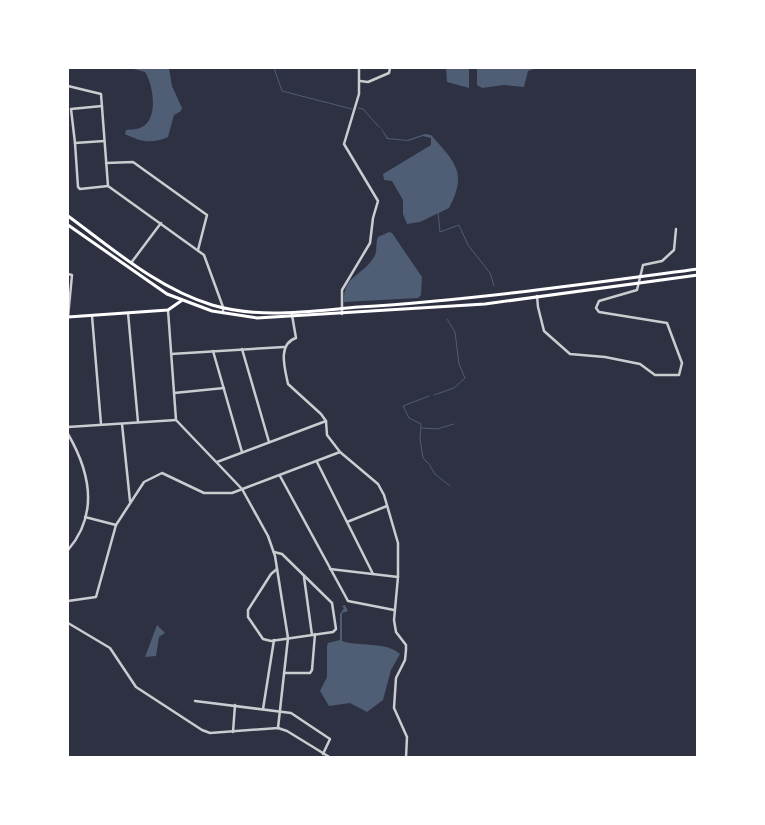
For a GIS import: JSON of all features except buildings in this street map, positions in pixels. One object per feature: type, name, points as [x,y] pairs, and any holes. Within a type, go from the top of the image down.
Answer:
[{"type":"main road","points":[[68,216],[149,276],[184,295],[223,307],[256,312],[426,303],[698,269]]},
{"type":"main road","points":[[68,225],[167,294],[182,301],[223,313],[257,318],[485,304],[698,275]]},
{"type":"main road","points":[[68,317],[168,310],[182,301]]},
{"type":"street","points":[[342,314],[342,290],[370,243],[373,218],[378,201],[344,144],[359,94],[358,68]]},
{"type":"street","points":[[360,81],[368,82],[389,73],[390,68]]},
{"type":"street","points":[[68,86],[101,94],[108,186]]},
{"type":"street","points":[[102,106],[71,109],[78,186],[80,188],[108,186],[204,255],[223,307],[223,313]]},
{"type":"street","points":[[75,143],[104,141]]},
{"type":"street","points":[[106,163],[133,162],[207,215],[198,250]]},
{"type":"street","points":[[131,263],[161,223]]},
{"type":"street","points":[[537,296],[544,331],[570,354],[605,357],[640,364],[655,375],[679,375],[682,363],[667,323],[599,312],[596,308],[599,301],[637,290],[643,266],[662,261],[674,250],[676,229]]},
{"type":"street","points":[[68,274],[72,275],[68,317]]},
{"type":"street","points":[[168,310],[176,420],[242,489],[274,552],[288,638],[278,728]]},
{"type":"street","points":[[171,354],[285,346],[296,338],[292,311]]},
{"type":"street","points":[[128,313],[138,422]]},
{"type":"street","points":[[92,316],[101,424]]},
{"type":"street","points":[[285,346],[283,354],[288,384],[321,414],[326,421],[327,435],[340,452],[378,484],[398,543],[398,578],[394,610],[396,632],[406,645],[406,650],[405,660],[396,678],[394,708],[407,737],[406,758]]},
{"type":"street","points":[[242,349],[269,442]]},
{"type":"street","points":[[213,351],[242,452]]},
{"type":"street","points":[[174,393],[224,388]]},
{"type":"street","points":[[68,427],[176,420]]},
{"type":"street","points":[[217,462],[326,421]]},
{"type":"street","points":[[121,424],[130,502]]},
{"type":"street","points":[[68,434],[83,465],[88,482],[89,498],[85,517],[77,536],[68,550]]},
{"type":"street","points":[[68,601],[96,597],[116,524],[144,482],[150,477],[162,473],[204,493],[232,493],[340,452]]},
{"type":"street","points":[[317,462],[373,574]]},
{"type":"street","points":[[280,476],[348,601],[394,610]]},
{"type":"street","points":[[347,522],[387,506]]},
{"type":"street","points":[[85,517],[116,524]]},
{"type":"street","points":[[274,552],[282,554],[332,603],[336,629],[333,632],[274,640],[263,639],[247,613],[271,574],[277,568]]},
{"type":"street","points":[[329,568],[398,578]]},
{"type":"street","points":[[284,673],[310,673],[312,670],[313,635],[304,576]]},
{"type":"street","points":[[68,623],[110,648],[136,687],[202,730],[210,733],[278,728],[287,731],[331,758]]},
{"type":"street","points":[[263,709],[274,640]]},
{"type":"street","points":[[195,701],[291,713],[327,735],[330,739],[323,754]]},
{"type":"street","points":[[233,732],[235,705]]},
{"type":"water","points":[[130,68],[169,68],[172,86],[182,108],[181,111],[174,115],[168,137],[157,141],[146,141],[125,134],[126,130],[140,128],[147,123],[153,109],[148,77],[145,72]]},
{"type":"water","points":[[446,68],[469,68],[469,88],[447,82]]},
{"type":"water","points":[[477,68],[537,68],[528,71],[524,87],[504,85],[482,88],[477,85]]},
{"type":"water","points":[[379,125],[388,138],[407,140],[425,134],[431,135],[447,153],[456,168],[458,177],[458,186],[449,208],[420,222],[407,224],[403,214],[403,200],[392,181],[384,180],[383,174],[431,145],[431,138],[423,136],[408,141],[387,139]]},
{"type":"water","points":[[389,232],[392,233],[422,277],[421,295],[418,298],[344,302],[347,286],[350,281],[374,257],[378,237]]},
{"type":"water","points":[[345,605],[348,611],[342,613],[342,641],[387,647],[400,654],[391,670],[383,700],[367,712],[350,703],[329,706],[320,691],[327,677],[327,646],[328,643],[340,640],[340,614],[344,608],[342,606]]},
{"type":"water","points":[[157,625],[165,633],[159,637],[156,656],[145,657]]},
{"type":"waterway","points":[[274,68],[282,91],[352,109]]},
{"type":"waterway","points":[[358,108],[363,109],[379,127]]},
{"type":"waterway","points":[[438,212],[440,232],[459,225],[468,245],[490,273],[494,286]]},
{"type":"waterway","points":[[434,395],[454,388],[465,378],[459,364],[455,332],[447,319]]},
{"type":"waterway","points":[[429,396],[403,406],[409,418],[421,424],[420,439],[423,458],[435,474],[450,486]]},
{"type":"waterway","points":[[422,428],[437,429],[454,424]]}]
